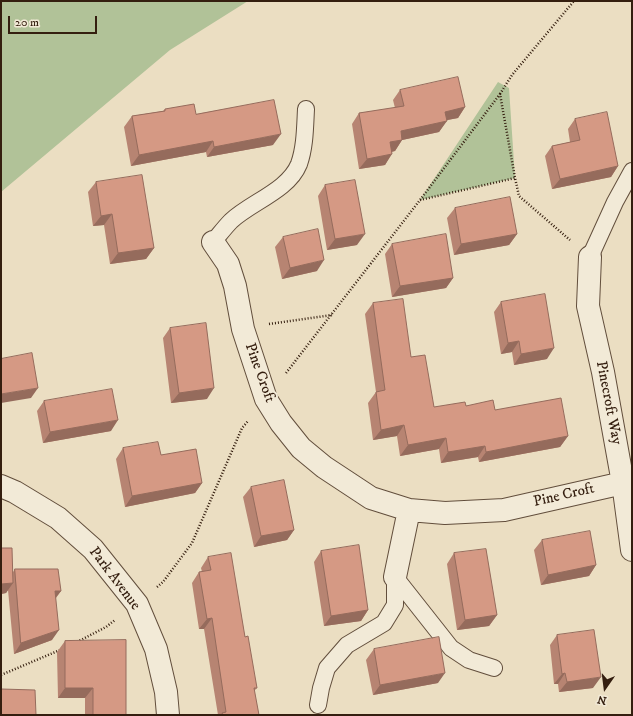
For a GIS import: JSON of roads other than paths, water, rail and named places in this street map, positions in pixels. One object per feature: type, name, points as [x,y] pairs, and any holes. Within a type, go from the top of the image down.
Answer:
[{"type":"street","name":"Pine Croft","points":[[213,242],[228,264],[235,286],[243,329],[266,399],[281,423],[302,448],[324,467],[371,498],[409,510],[445,514],[504,510],[623,483]]},
{"type":"street","name":"Pinecroft Way","points":[[590,257],[588,306],[603,372],[623,483],[632,550]]},
{"type":"street","name":"Park Avenue","points":[[1,486],[15,492],[58,518],[93,549],[137,604],[156,649],[166,692],[168,715]]},
{"type":"street","points":[[395,576],[409,510]]},
{"type":"lane","points":[[213,242],[231,221],[281,187],[290,178],[298,165],[304,146],[306,109]]},
{"type":"lane","points":[[590,257],[614,202],[632,171]]},
{"type":"lane","points":[[395,576],[451,648],[469,660],[494,668]]},
{"type":"lane","points":[[318,705],[327,668],[347,645],[384,624],[395,605],[395,576]]}]
